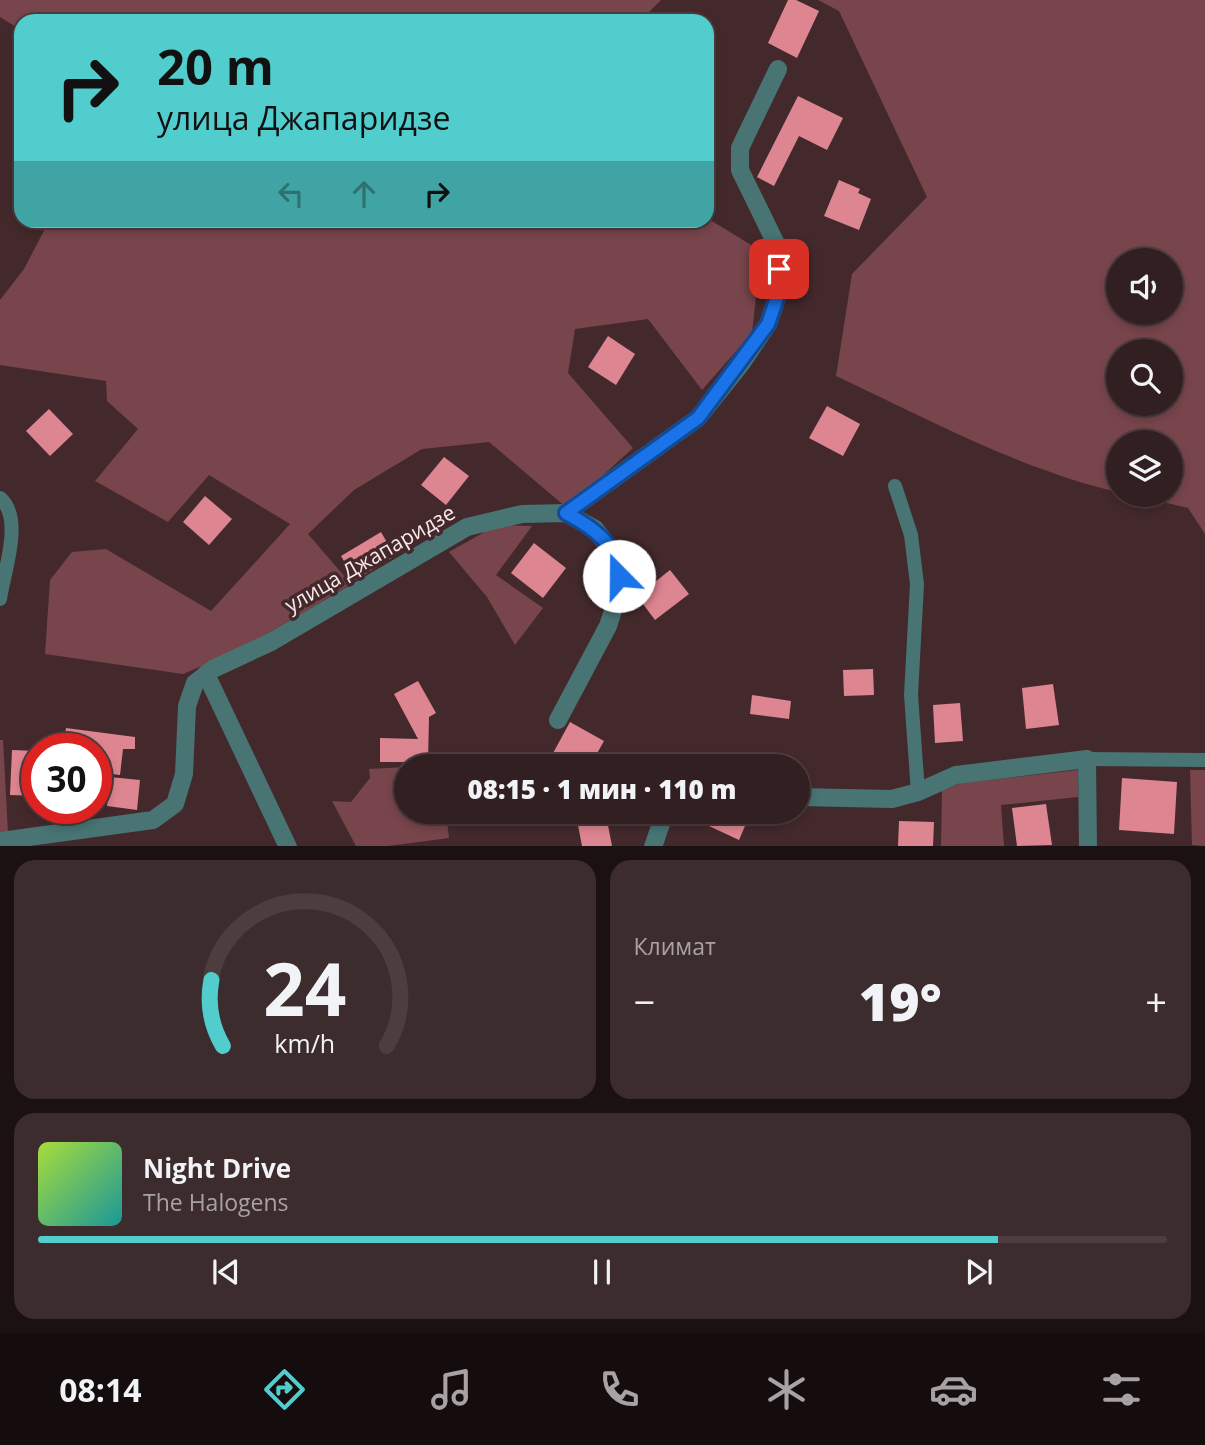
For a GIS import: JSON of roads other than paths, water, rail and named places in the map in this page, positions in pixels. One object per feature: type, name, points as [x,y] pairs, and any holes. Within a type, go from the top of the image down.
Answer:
[{"type":"street","points":[[558,720],[608,626],[620,590],[619,561],[595,529],[566,513],[698,418],[768,324],[780,289],[779,250],[740,170],[740,148],[778,69]]},
{"type":"street","name":"улица Джапаридзе","points":[[206,674],[271,642],[467,527],[522,514],[566,513]]},
{"type":"street","points":[[0,841],[153,820],[175,804],[184,774],[187,706],[195,683],[206,674],[288,846]]},
{"type":"street","points":[[810,797],[892,799],[918,792],[956,775],[1087,759],[1088,846]]},
{"type":"street","points":[[653,846],[661,824]]},
{"type":"lane","points":[[895,486],[911,536],[917,584],[911,695],[918,792]]},
{"type":"lane","points":[[0,498],[11,512],[12,527],[0,599]]},
{"type":"lane","points":[[1087,759],[1205,760]]}]
